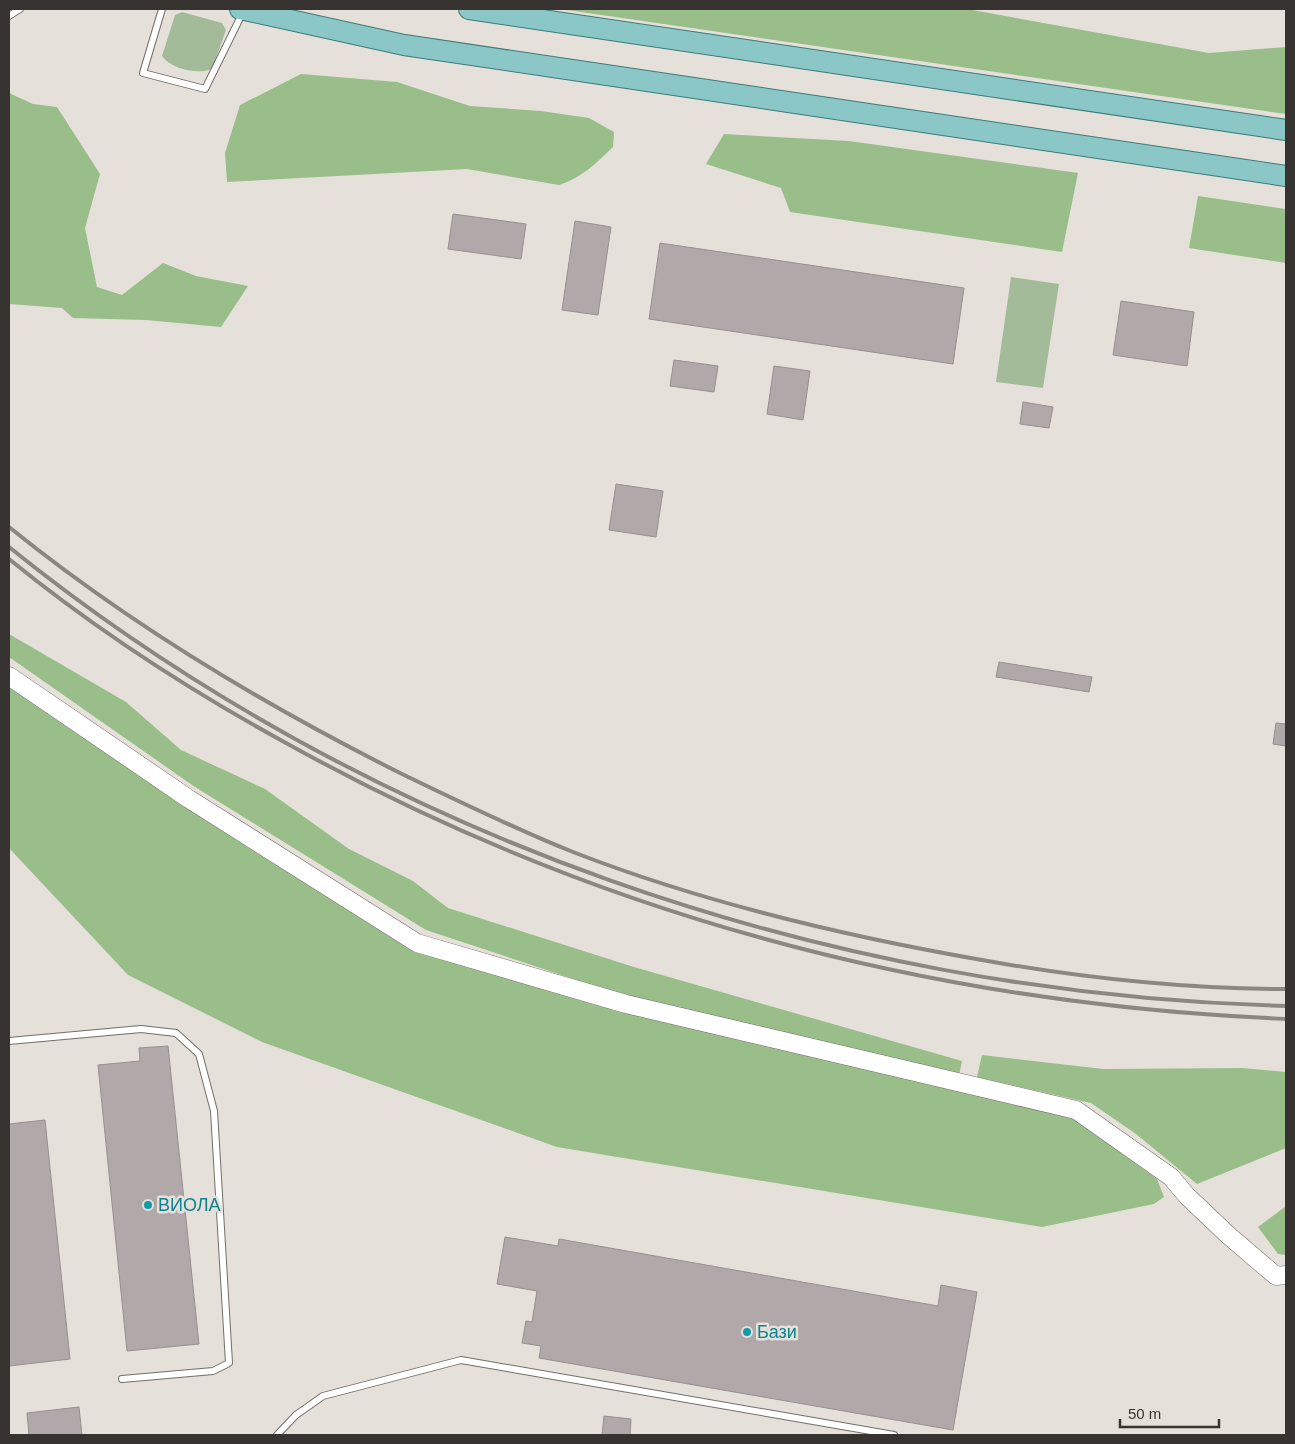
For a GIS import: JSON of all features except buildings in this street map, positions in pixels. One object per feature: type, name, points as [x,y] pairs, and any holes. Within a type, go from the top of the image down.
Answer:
[{"type":"main road","points":[[242,9],[404,45],[1286,176]]},
{"type":"main road","points":[[469,9],[1286,130]]},
{"type":"street","points":[[9,676],[189,799],[417,943],[626,1004],[1076,1110],[1171,1176],[1187,1196],[1228,1235],[1276,1276],[1286,1275]]},
{"type":"lane","points":[[9,16],[20,9]]},
{"type":"lane","points":[[162,9],[144,73],[205,90],[242,9]]},
{"type":"lane","points":[[9,1041],[141,1028],[176,1033],[199,1054],[214,1111],[229,1363],[213,1371],[122,1379]]},
{"type":"lane","points":[[277,1435],[296,1415],[323,1396],[461,1360],[894,1435]]},
{"type":"green space","points":[[560,9],[967,9],[1209,53],[1286,47],[1286,114]]},
{"type":"green space","points":[[182,12],[222,23],[226,30],[212,69],[206,71],[185,70],[166,61],[162,56],[175,15]]},
{"type":"green space","points":[[301,74],[397,82],[470,106],[541,111],[589,118],[614,132],[613,147],[582,174],[559,185],[467,169],[227,182],[225,153],[240,105]]},
{"type":"green space","points":[[9,93],[33,104],[57,107],[100,174],[85,228],[97,287],[122,295],[163,263],[196,276],[248,286],[221,327],[146,320],[73,318],[62,308],[9,304]]},
{"type":"green space","points":[[724,134],[849,141],[1078,173],[1062,252],[790,212],[781,188],[706,164]]},
{"type":"green space","points":[[1198,196],[1286,209],[1286,263],[1189,248]]},
{"type":"green space","points":[[1011,277],[1059,284],[1043,388],[996,382]]},
{"type":"green space","points":[[9,634],[126,702],[181,750],[265,789],[349,849],[413,881],[448,908],[634,967],[962,1061],[959,1076],[631,998],[426,930],[195,787],[9,657]]},
{"type":"green space","points":[[9,684],[183,805],[414,952],[624,1008],[1071,1117],[1157,1179],[1164,1197],[1154,1204],[1042,1227],[557,1147],[262,1042],[128,975],[9,848]]},
{"type":"green space","points":[[982,1055],[1103,1069],[1242,1068],[1286,1072],[1286,1148],[1197,1184],[1136,1134],[1091,1103],[977,1077]]},
{"type":"green space","points":[[1286,1206],[1286,1255],[1278,1254],[1258,1227]]},
{"type":"railway","points":[[9,527],[55,563],[150,630],[299,720],[402,774],[573,852],[673,887],[724,902],[826,929],[930,951],[1096,977],[1172,985],[1286,989]]},
{"type":"railway","points":[[9,547],[148,649],[295,739],[450,816],[610,880],[775,932],[944,970],[1114,995],[1286,1006]]},
{"type":"railway","points":[[9,559],[75,610],[143,657],[214,702],[286,743],[404,804],[524,857],[645,902],[770,940],[896,971],[1024,994],[1154,1010],[1286,1019]]},
{"type":"place","name":"ВИОЛА","points":[[148,1205]]},
{"type":"place","name":"Бази","points":[[747,1332]]}]
